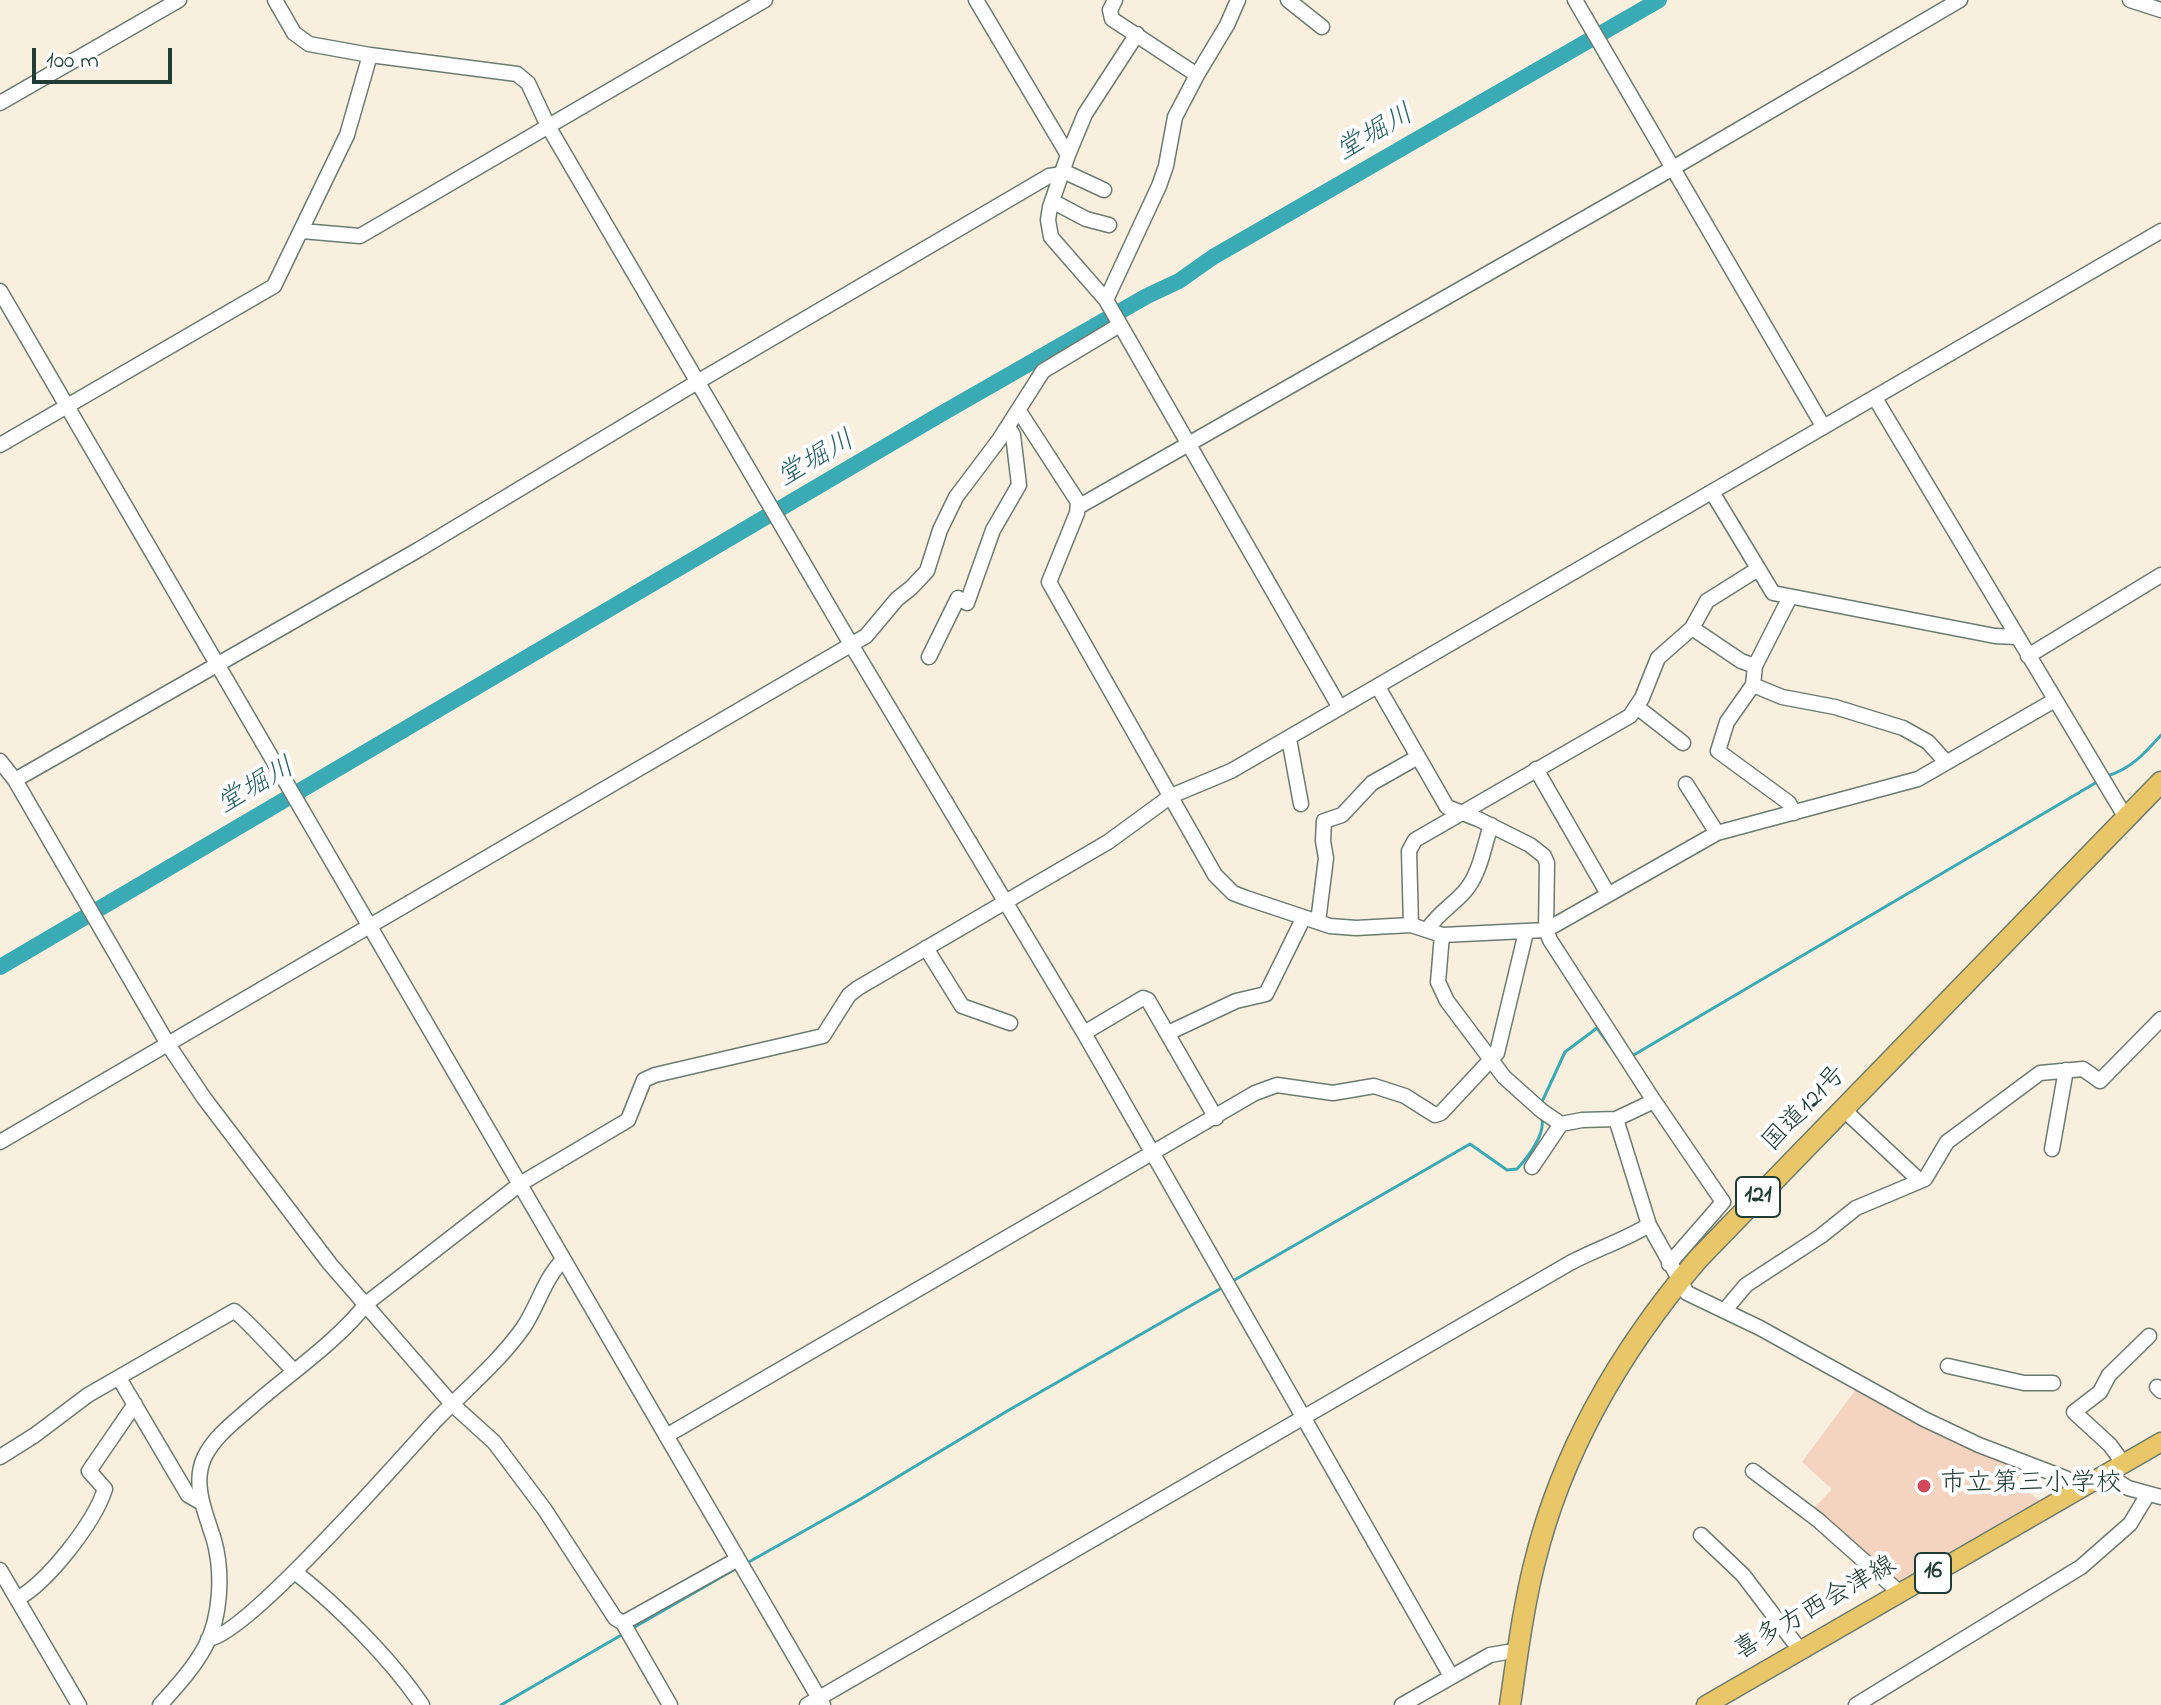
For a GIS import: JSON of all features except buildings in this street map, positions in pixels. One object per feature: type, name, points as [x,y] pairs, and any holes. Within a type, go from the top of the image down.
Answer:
[{"type":"highway","name":"国道121号","points":[[1510,1705],[1530,1584],[1543,1531],[1584,1429],[1621,1359],[1674,1272],[1843,1109],[2161,782]]},
{"type":"main road","name":"喜多方西会津線","points":[[1706,1705],[2161,1442]]},
{"type":"street","points":[[0,103],[179,0]]},
{"type":"street","points":[[275,0],[300,40],[309,44],[517,74],[528,83],[548,126],[774,513],[1084,1033],[1451,1676]]},
{"type":"street","points":[[302,231],[360,236],[765,0]]},
{"type":"street","points":[[976,0],[1068,155]]},
{"type":"street","points":[[1115,0],[1110,10],[1112,19],[1197,75]]},
{"type":"street","points":[[1106,300],[1159,186],[1175,117],[1214,50],[1238,0]]},
{"type":"street","points":[[1288,0],[1322,27]]},
{"type":"street","points":[[1575,0],[1823,426]]},
{"type":"street","points":[[1078,507],[1673,168],[1960,0]]},
{"type":"street","points":[[2130,0],[2161,10]]},
{"type":"street","points":[[1137,34],[1085,114],[1052,201],[1048,220],[1051,237],[1106,300],[1118,326],[1189,442],[1340,708]]},
{"type":"street","points":[[0,445],[274,286],[347,135],[370,55]]},
{"type":"street","points":[[15,780],[418,550],[1049,176],[1063,172],[1104,190]]},
{"type":"street","points":[[1052,201],[1086,219],[1109,225]]},
{"type":"street","points":[[160,1705],[195,1663],[208,1639],[218,1598],[219,1569],[202,1503],[201,1467],[222,1432],[349,1324],[367,1303],[520,1184],[628,1120],[644,1080],[823,1036],[849,995],[1108,842],[1171,796],[1231,771],[1286,740],[2161,231]]},
{"type":"street","points":[[0,291],[738,1559],[816,1703],[1582,1257],[1620,1242],[1649,1225]]},
{"type":"street","points":[[0,1142],[866,636],[897,599],[927,571],[940,530],[956,497],[1008,427],[1043,371],[1118,326]]},
{"type":"street","points":[[1875,398],[2126,818]]},
{"type":"street","points":[[1019,411],[1075,494],[1078,507],[1049,582],[1215,875],[1222,884],[1246,898],[1310,921],[1343,928],[1411,925],[1435,932],[1546,930],[1717,833],[1907,783],[2055,700]]},
{"type":"street","points":[[929,657],[958,598],[967,603],[993,530],[1017,493],[1019,485],[1013,435],[1008,427]]},
{"type":"street","points":[[1712,492],[1773,593],[1995,636],[2016,637]]},
{"type":"street","points":[[1411,925],[1409,851],[1420,836],[1626,718],[1637,707],[1658,658],[1692,628],[1707,601],[1758,569]]},
{"type":"street","points":[[2028,656],[2161,575]]},
{"type":"street","points":[[1790,597],[1755,666],[1753,685],[1727,722],[1718,751],[1789,803],[1794,813]]},
{"type":"street","points":[[1692,628],[1741,661],[1755,666]]},
{"type":"street","points":[[1753,685],[1782,697],[1835,707],[1903,728],[1928,742],[1946,762]]},
{"type":"street","points":[[1378,687],[1445,804],[1537,849],[1546,860],[1546,930],[1654,1101],[1723,1202],[1674,1272]]},
{"type":"street","points":[[1637,707],[1683,743]]},
{"type":"street","points":[[1286,740],[1290,744],[1301,804]]},
{"type":"street","points":[[1168,1033],[1236,1001],[1266,994],[1310,921],[1326,858],[1324,821],[1342,815],[1372,783],[1418,757]]},
{"type":"street","points":[[0,761],[15,780],[169,1046],[204,1098],[330,1264],[452,1404],[494,1442],[545,1510],[615,1618],[625,1628],[670,1705]]},
{"type":"street","points":[[1536,769],[1608,894]]},
{"type":"street","points":[[1686,784],[1717,833]]},
{"type":"street","points":[[1491,825],[1466,891],[1435,917],[1438,982],[1490,1060],[1519,1091],[1561,1124]]},
{"type":"street","points":[[666,1436],[1255,1093],[1277,1085],[1333,1093],[1374,1086],[1405,1096],[1435,1115],[1441,1113],[1497,1053],[1526,932]]},
{"type":"street","points":[[926,948],[962,1006],[1010,1023]]},
{"type":"street","points":[[1084,1033],[1143,998],[1148,1000],[1216,1118]]},
{"type":"street","points":[[1725,1310],[1746,1285],[1821,1236],[1856,1208],[1925,1179],[1947,1142],[2040,1073],[2083,1069],[2100,1081],[2161,1019]]},
{"type":"street","points":[[2052,1149],[2066,1070]]},
{"type":"street","points":[[1532,1167],[1561,1124],[1616,1119],[1654,1101]]},
{"type":"street","points":[[1843,1109],[1920,1181]]},
{"type":"street","points":[[1616,1119],[1649,1225],[1687,1293],[1725,1310],[1924,1419],[1979,1445],[2065,1478],[2081,1488]]},
{"type":"street","points":[[208,1639],[218,1639],[295,1572],[523,1328],[555,1268],[563,1260]]},
{"type":"street","points":[[0,1457],[88,1395],[234,1311],[241,1314],[258,1336],[293,1370]]},
{"type":"street","points":[[2123,1463],[2099,1432],[2074,1412],[2100,1392],[2109,1375],[2149,1336]]},
{"type":"street","points":[[1948,1366],[2024,1383],[2053,1383]]},
{"type":"street","points":[[119,1378],[188,1495],[202,1503]]},
{"type":"street","points":[[17,1599],[37,1585],[88,1520],[105,1489],[89,1471],[135,1404]]},
{"type":"street","points":[[1753,1471],[1818,1520],[1899,1592]]},
{"type":"street","points":[[1856,1705],[2081,1567],[2130,1524],[2155,1495],[2128,1488],[2105,1473]]},
{"type":"street","points":[[1701,1535],[1743,1575],[1800,1650]]},
{"type":"street","points":[[625,1628],[738,1559]]},
{"type":"street","points":[[0,1570],[79,1705]]},
{"type":"street","points":[[295,1572],[314,1587],[385,1659],[422,1705]]},
{"type":"street","points":[[1402,1705],[1498,1652],[1518,1655]]},
{"type":"shaded area","name":"市立第三小学校","points":[[1857,1388],[2023,1466],[2017,1483],[2040,1501],[1902,1585],[1811,1511],[1832,1489],[1802,1462]]},
{"type":"waterway","name":"堂堀川","points":[[0,967],[941,414],[1147,296],[1179,281],[1213,257],[1659,0]]},
{"type":"waterway","points":[[2107,776],[2130,765],[2161,735]]},
{"type":"waterway","points":[[1632,1056],[2097,782]]},
{"type":"waterway","points":[[1541,1104],[1565,1052],[1597,1028],[1622,1062]]},
{"type":"waterway","points":[[1231,1282],[1470,1144],[1507,1170],[1517,1169],[1538,1139],[1542,1119]]},
{"type":"waterway","points":[[747,1563],[1225,1286]]},
{"type":"waterway","points":[[633,1628],[737,1568]]},
{"type":"waterway","points":[[501,1705],[623,1634]]},
{"type":"place","name":"市立第三小学校","points":[[1924,1486]]}]
